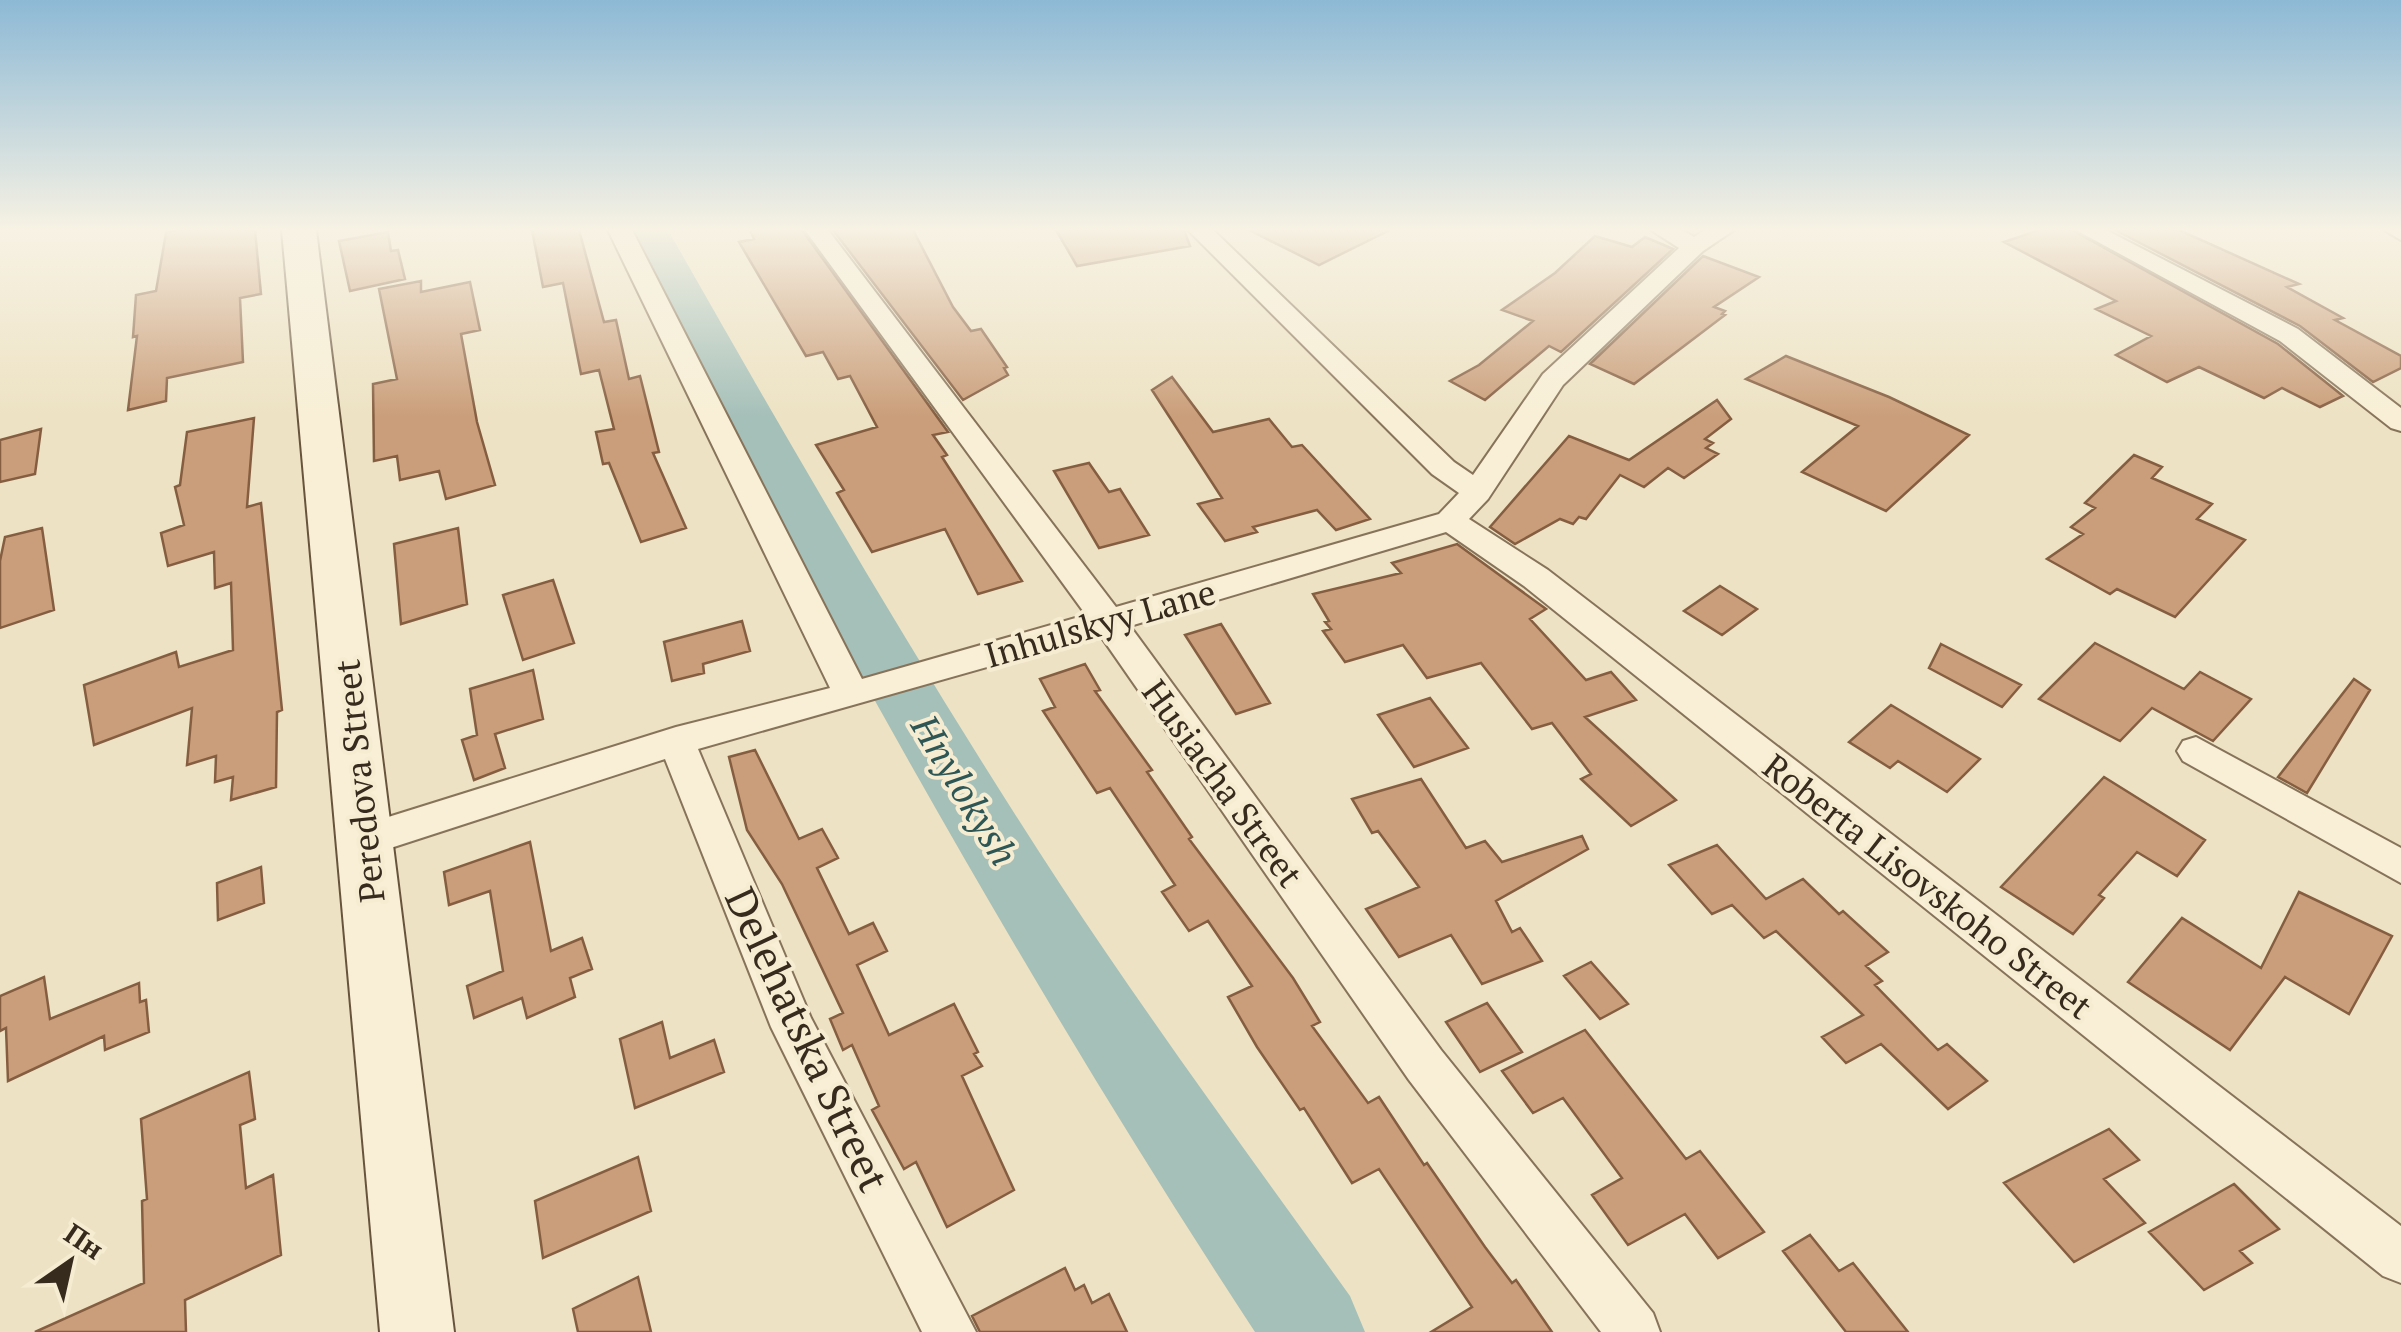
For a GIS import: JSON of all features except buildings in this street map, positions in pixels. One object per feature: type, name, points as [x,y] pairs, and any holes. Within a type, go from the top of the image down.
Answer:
[{"type":"main road","name":"Peredova Street","points":[[306,292],[417,1332]]},
{"type":"street","points":[[652,292],[859,693]]},
{"type":"street","name":"Husiacha Street","points":[[862,292],[1108,622],[1425,1065],[1634,1332]]},
{"type":"street","name":"Roberta Lisovskoho Street","points":[[1263,292],[1443,468],[1463,506],[1551,590],[2401,1258]]},
{"type":"street","points":[[1463,506],[1553,380],[1647,292]]},
{"type":"street","points":[[2207,292],[2290,335],[2401,422]]},
{"type":"street","name":"Inhulskyy Lane","points":[[366,840],[676,741],[1108,622],[1463,506]]},
{"type":"street","name":"Delehatska Street","points":[[676,741],[793,1026],[950,1332]]},
{"type":"street","points":[[2196,751],[2401,867]]},
{"type":"waterway","name":"Hnylokysh","points":[[679,292],[807,524],[976,815],[1121,1046],[1314,1332]]}]
